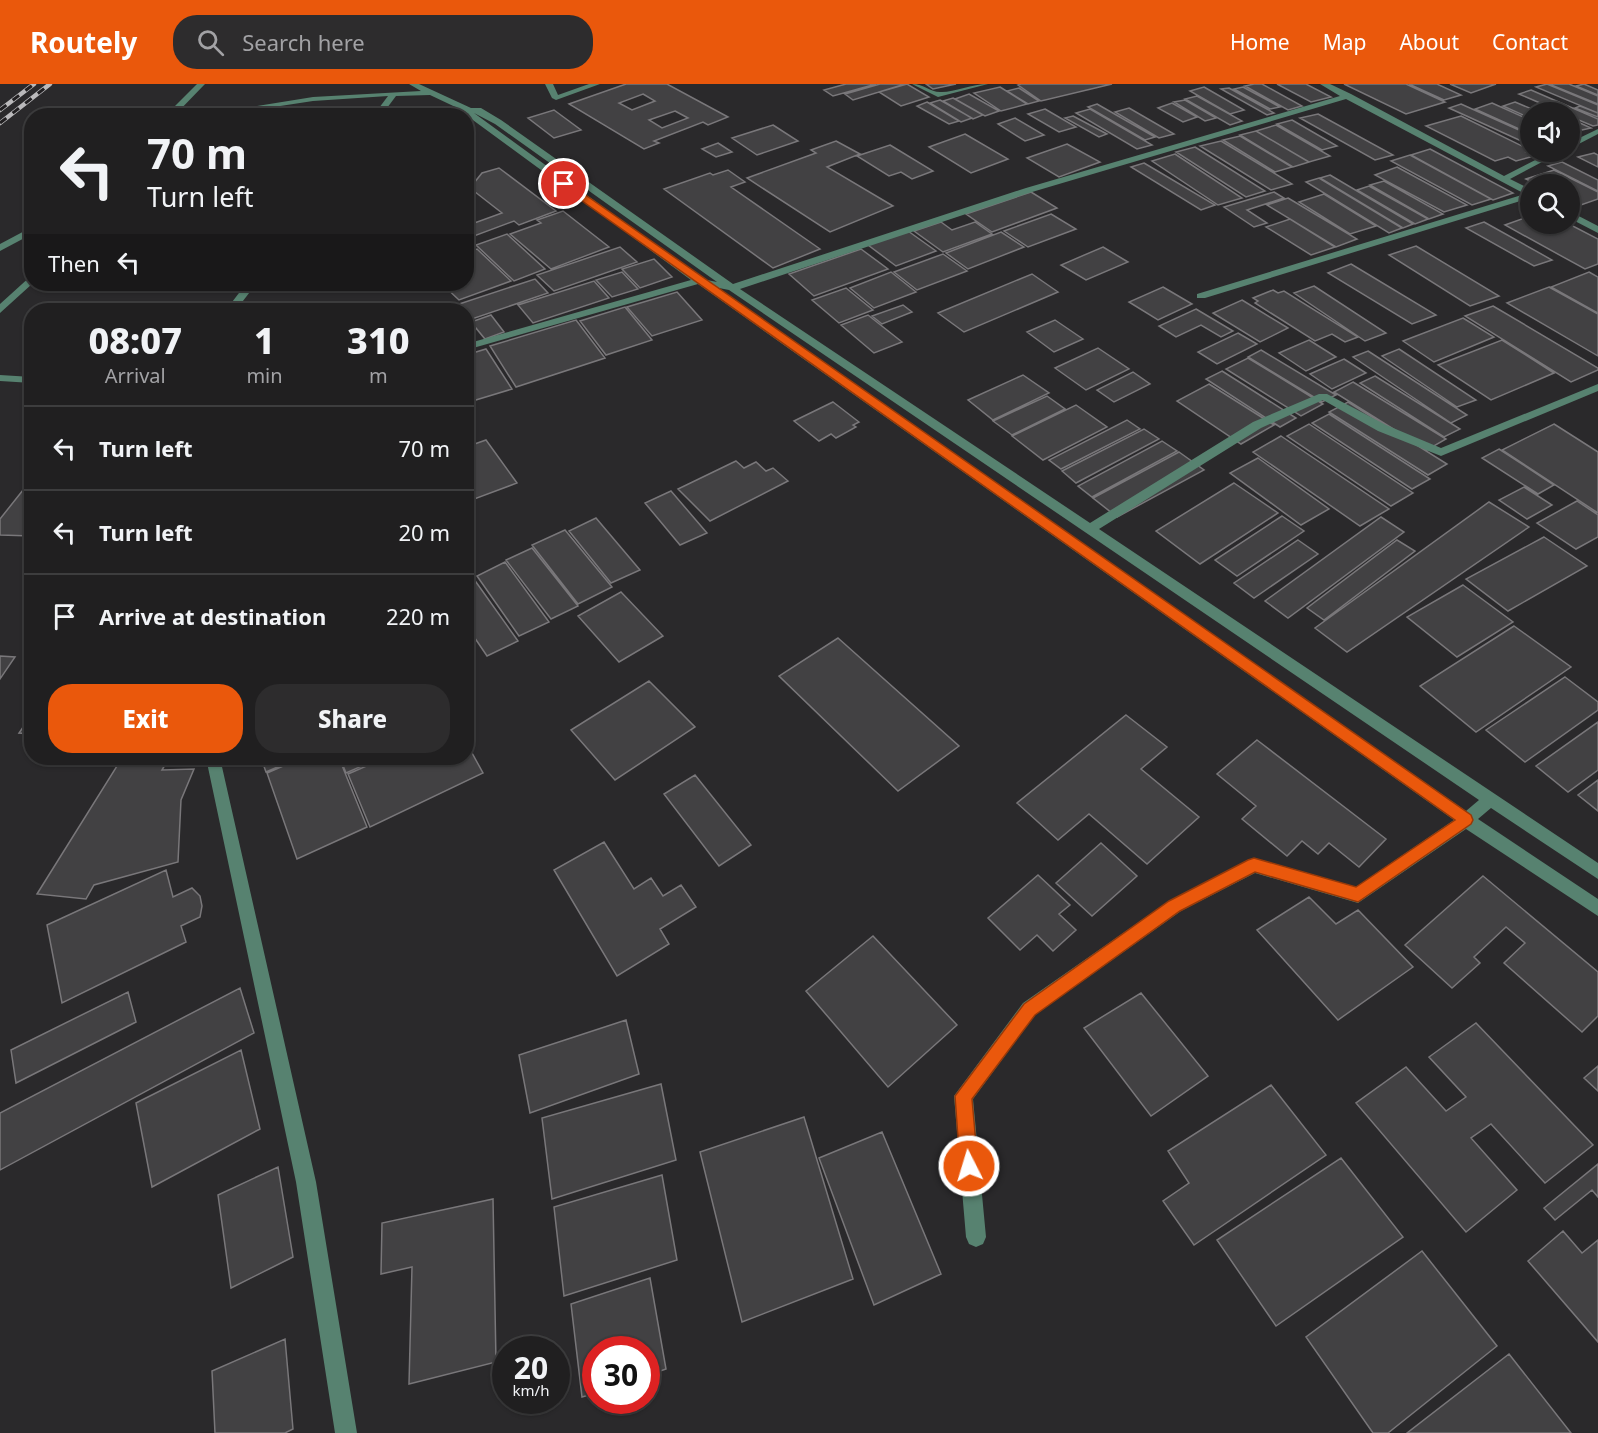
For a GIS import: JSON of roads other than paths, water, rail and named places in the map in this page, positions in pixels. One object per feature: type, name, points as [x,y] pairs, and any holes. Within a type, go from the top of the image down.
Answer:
[{"type":"street","points":[[178,108],[201,84]]},
{"type":"street","points":[[549,84],[556,98],[596,84]]},
{"type":"street","points":[[916,84],[938,95],[984,84]]},
{"type":"street","points":[[1324,84],[1520,188]]},
{"type":"street","points":[[414,85],[464,108]]},
{"type":"street","points":[[383,108],[394,93]]},
{"type":"street","points":[[248,108],[309,98],[431,93]]},
{"type":"street","points":[[474,345],[699,281],[732,288],[1029,190],[1348,96]]},
{"type":"street","points":[[474,110],[478,110],[498,122],[732,288],[1598,872]]},
{"type":"street","points":[[474,119],[699,281],[1466,820],[1598,908]]},
{"type":"street","points":[[1580,140],[1598,131]]},
{"type":"street","points":[[1504,178],[1537,162]]},
{"type":"street","points":[[1201,296],[1520,197]]},
{"type":"street","points":[[1580,220],[1598,230]]},
{"type":"street","points":[[0,248],[24,234]]},
{"type":"street","points":[[0,310],[24,286]]},
{"type":"street","points":[[236,303],[245,291]]},
{"type":"street","points":[[0,378],[24,380]]},
{"type":"street","points":[[1090,529],[1257,425],[1323,396],[1382,428],[1441,452],[1598,387]]},
{"type":"street","points":[[215,765],[306,1182],[346,1433]]},
{"type":"street","points":[[976,1237],[963,1096],[1029,1009],[1175,906],[1254,865],[1358,895],[1466,820],[1490,800]]},
{"type":"railway","points":[[0,110],[34,84]]},
{"type":"railway","points":[[0,123],[50,84]]}]
